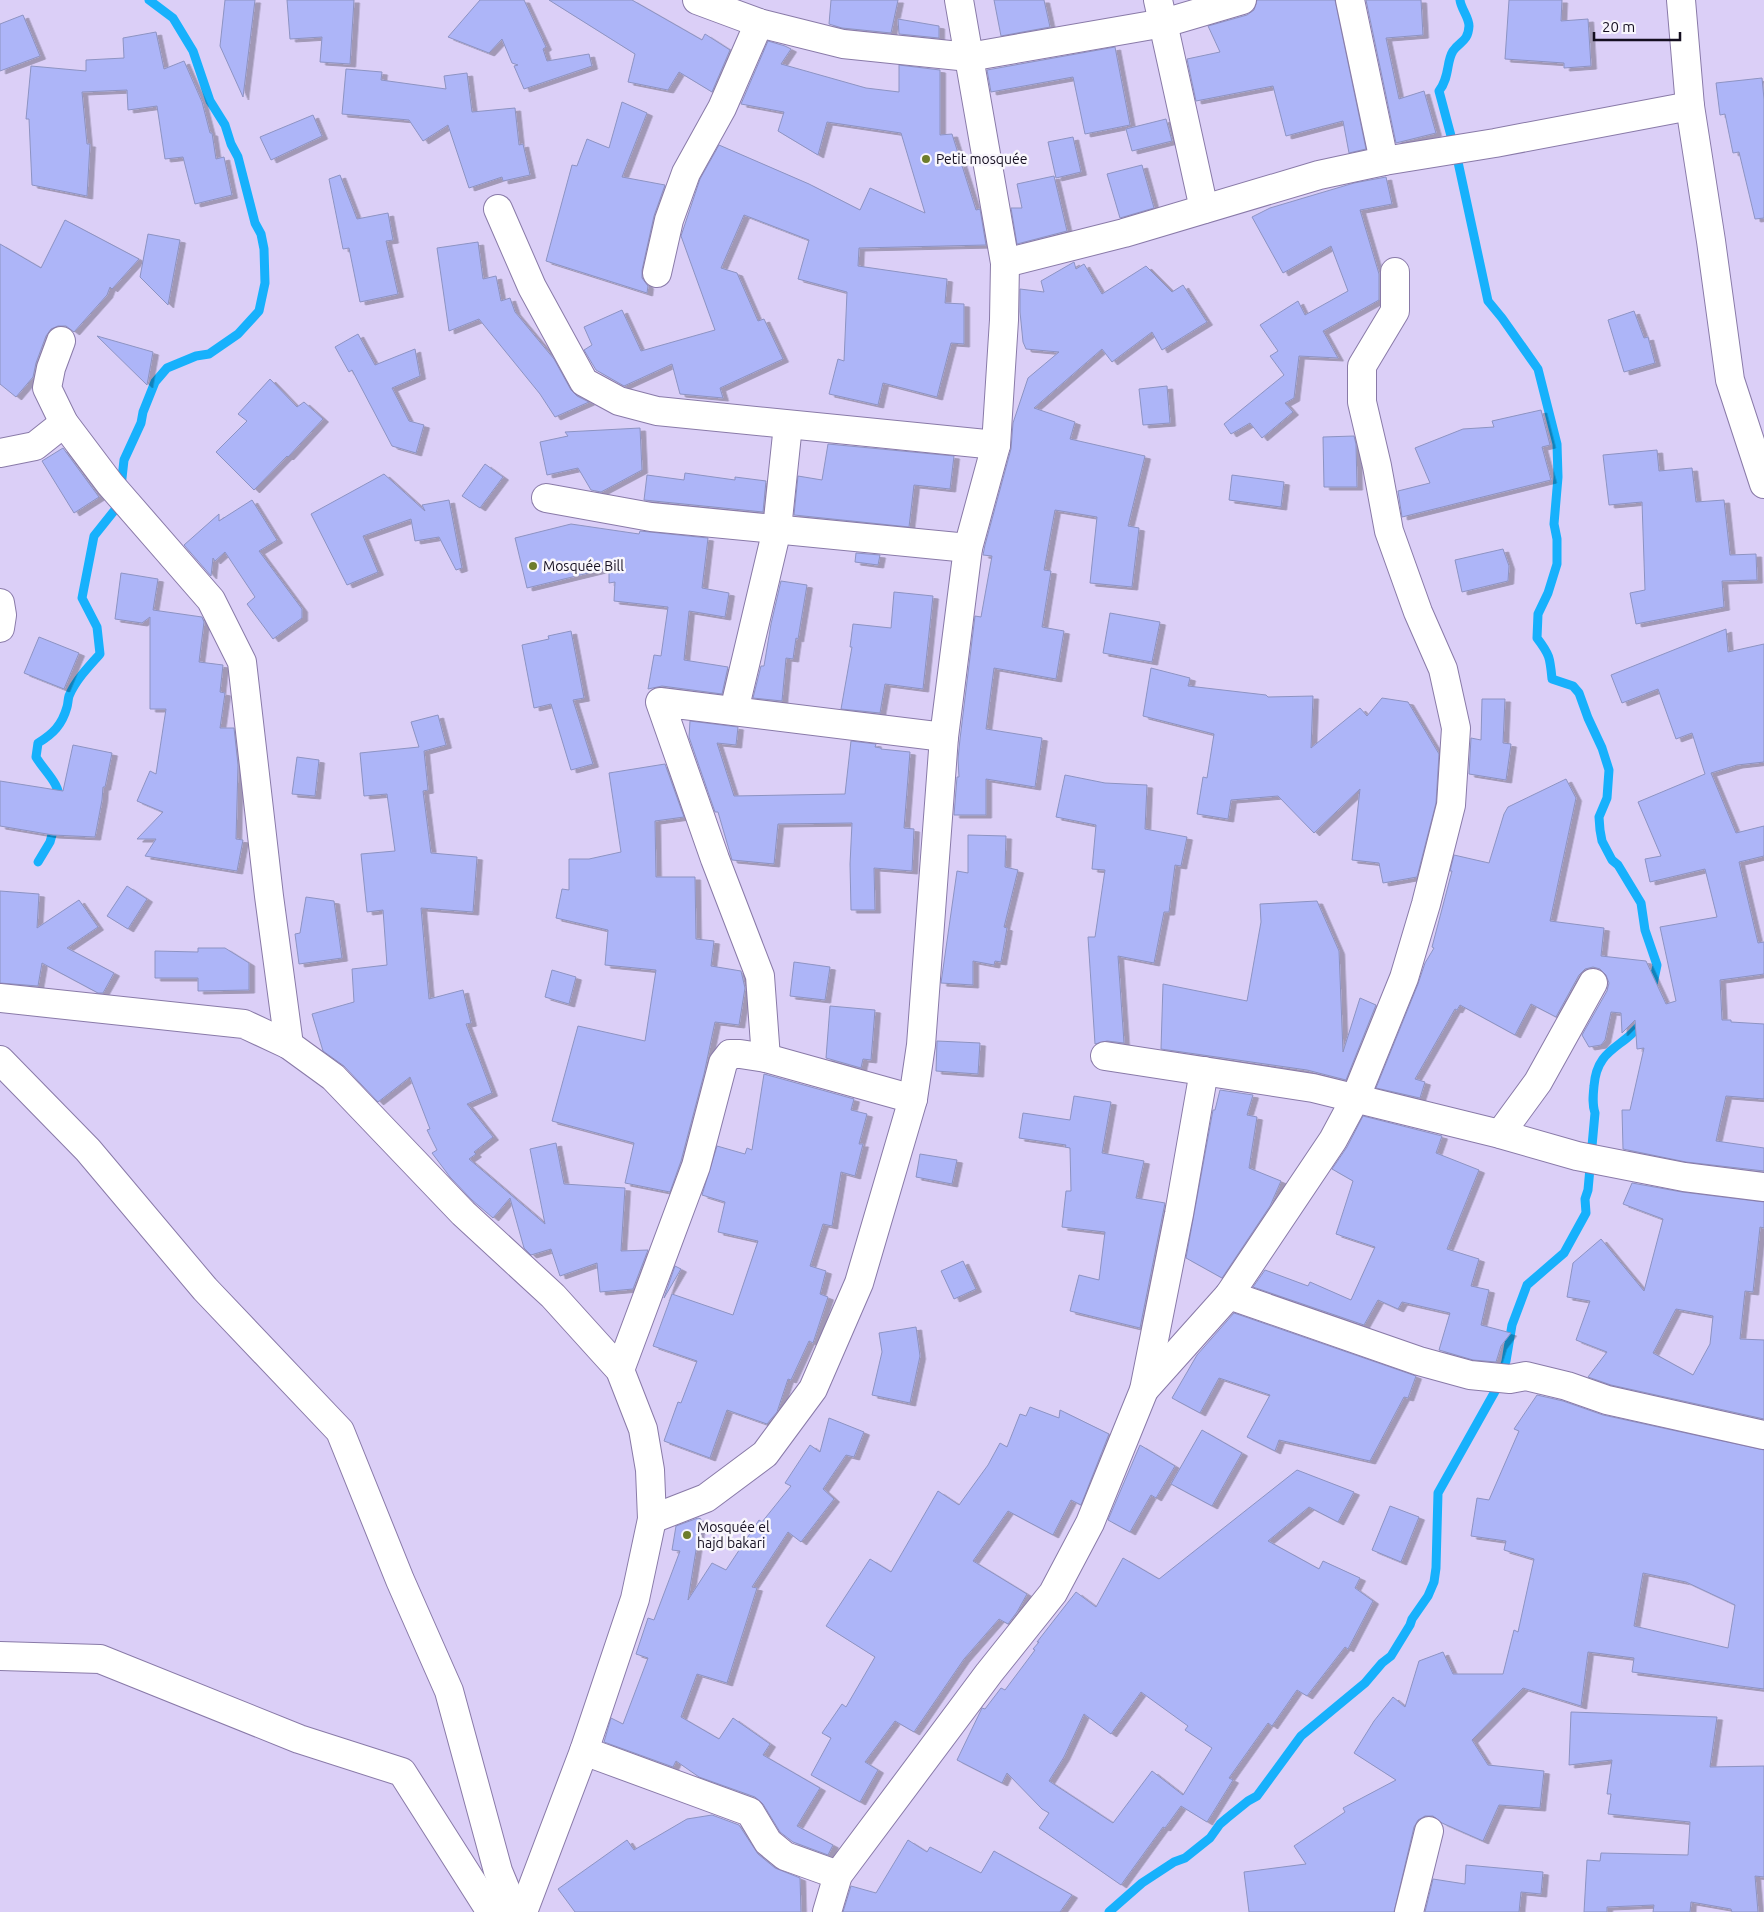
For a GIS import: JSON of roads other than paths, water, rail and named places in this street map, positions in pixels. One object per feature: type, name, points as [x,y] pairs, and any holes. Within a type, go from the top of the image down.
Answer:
[{"type":"street","points":[[697,0],[760,23],[842,44],[968,57],[1161,11],[1242,0]]},
{"type":"street","points":[[652,1520],[706,1498],[764,1454],[813,1389],[859,1284],[912,1099],[922,1035],[944,737],[968,548],[996,445],[1004,330],[1005,263],[959,0]]},
{"type":"street","points":[[1350,0],[1396,160]]},
{"type":"street","points":[[1681,0],[1690,106],[1730,380],[1764,484]]},
{"type":"street","points":[[1161,11],[1204,209]]},
{"type":"street","points":[[657,273],[670,220],[686,173],[722,108],[760,23]]},
{"type":"street","points":[[1005,263],[1124,233],[1319,175],[1690,106]]},
{"type":"street","points":[[498,209],[532,287],[584,382],[619,401],[657,410],[996,445]]},
{"type":"street","points":[[1144,1390],[1229,1295],[1333,1140],[1355,1099],[1404,978],[1426,904],[1451,805],[1456,728],[1443,669],[1418,612],[1389,531],[1377,466],[1362,402],[1362,366],[1395,310],[1396,272]]},
{"type":"street","points":[[61,341],[51,368],[47,388],[64,422],[133,512],[211,600],[242,662],[269,896],[289,1045]]},
{"type":"street","points":[[0,453],[35,446],[64,422]]},
{"type":"street","points":[[734,711],[777,528],[788,424]]},
{"type":"street","points":[[546,498],[651,517],[968,548]]},
{"type":"street","points":[[0,603],[2,615],[0,628]]},
{"type":"street","points":[[766,1058],[760,976],[715,859],[660,702],[944,737]]},
{"type":"street","points":[[1500,1134],[1538,1082],[1593,984]]},
{"type":"street","points":[[0,998],[244,1024],[289,1045],[333,1077],[463,1213],[553,1296],[620,1370],[643,1429],[650,1470],[652,1520],[634,1600],[584,1751],[523,1912]]},
{"type":"street","points":[[620,1370],[696,1166],[723,1063],[730,1054],[766,1058],[912,1099]]},
{"type":"street","points":[[1105,1056],[1313,1088],[1500,1134],[1588,1158],[1684,1178],[1764,1187]]},
{"type":"street","points":[[0,1060],[88,1150],[205,1289],[340,1432],[400,1580],[449,1691],[498,1871],[515,1912]]},
{"type":"street","points":[[827,1912],[838,1875],[989,1673],[1053,1593],[1090,1522],[1144,1390],[1179,1214],[1204,1071]]},
{"type":"street","points":[[1229,1295],[1419,1361],[1470,1375],[1503,1378],[1526,1376],[1567,1386],[1616,1402],[1764,1435]]},
{"type":"street","points":[[0,1656],[100,1659],[299,1739],[402,1772],[491,1912]]},
{"type":"street","points":[[584,1751],[750,1812],[768,1842],[785,1856],[838,1875]]},
{"type":"street","points":[[1409,1912],[1428,1831]]},
{"type":"waterway","points":[[121,487],[124,460],[141,423],[143,412],[155,382],[167,368],[196,356],[209,354],[238,334],[259,311],[265,283],[264,249],[261,234],[255,223],[238,157],[231,144],[225,125],[210,101],[193,51],[173,18],[149,0]]},
{"type":"waterway","points":[[1460,0],[1469,23],[1468,31],[1465,38],[1451,55],[1445,80],[1439,91],[1458,162],[1488,301],[1538,369],[1557,444],[1558,477],[1554,524],[1557,539],[1557,564],[1548,593],[1538,614],[1537,638],[1549,657],[1552,679],[1573,686],[1579,693],[1602,748],[1609,770],[1607,798],[1599,817],[1602,841],[1612,860],[1618,865],[1641,903],[1645,930],[1657,965],[1652,989]]},
{"type":"waterway","points":[[59,801],[55,783],[36,757],[38,743],[60,724],[69,696],[75,685],[100,654],[97,627],[82,598],[94,536],[118,506],[119,500]]},
{"type":"waterway","points":[[38,862],[50,842],[55,824]]},
{"type":"waterway","points":[[1109,1912],[1142,1883],[1174,1862],[1185,1858],[1210,1838],[1220,1824],[1257,1796],[1301,1736],[1365,1683],[1382,1663],[1391,1656],[1412,1619],[1428,1596],[1434,1582],[1436,1568],[1438,1493],[1498,1386],[1506,1361],[1512,1325],[1527,1285],[1564,1253],[1586,1213],[1585,1199],[1588,1190],[1595,1113],[1593,1097],[1596,1073],[1606,1055],[1636,1030],[1643,1020]]},
{"type":"place","name":"Petit mosquée","points":[[926,159]]},
{"type":"place","name":"Mosquée Bill","points":[[533,566]]},
{"type":"place","name":"Mosquée el hajd bakari","points":[[687,1535]]}]
